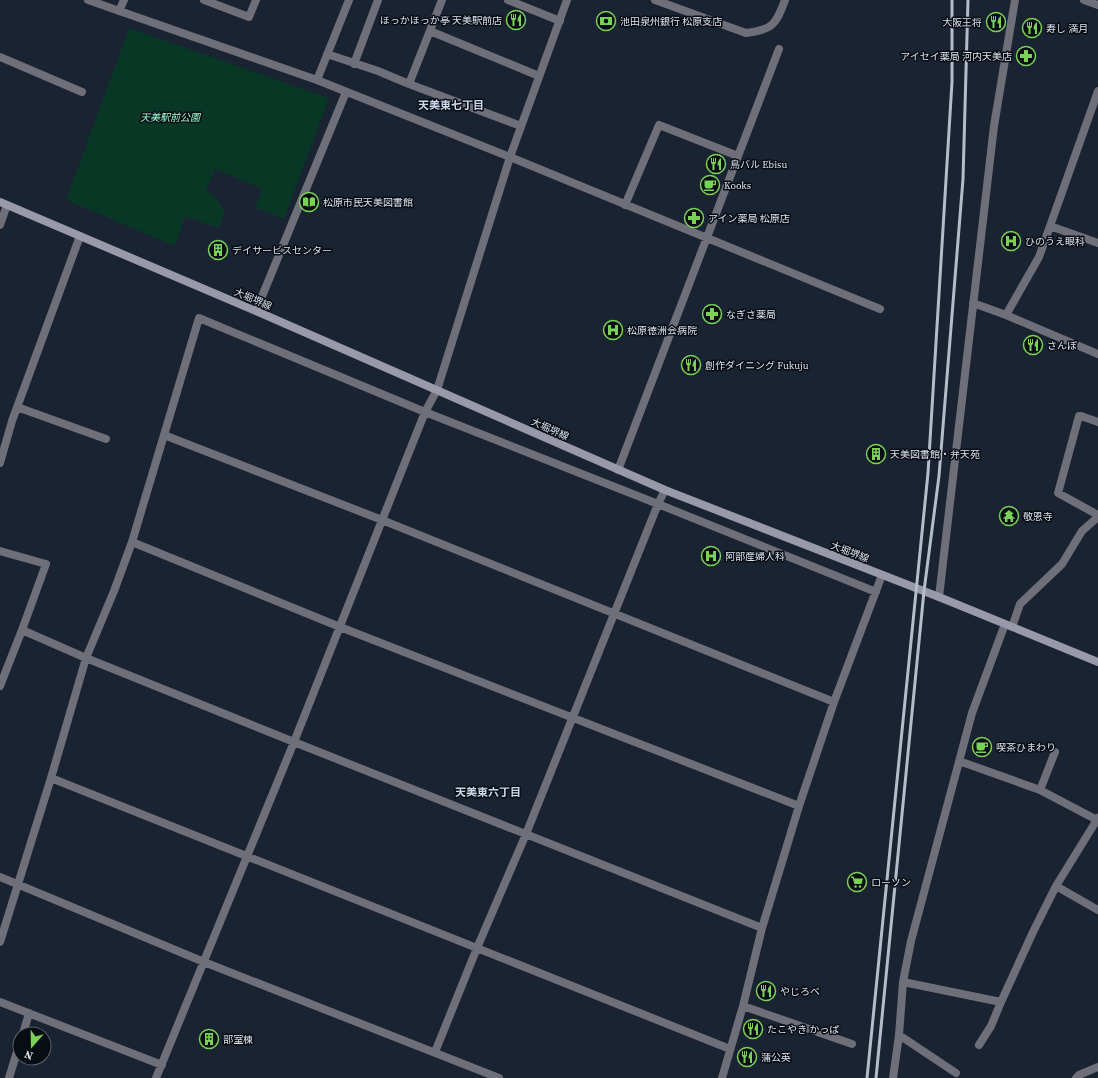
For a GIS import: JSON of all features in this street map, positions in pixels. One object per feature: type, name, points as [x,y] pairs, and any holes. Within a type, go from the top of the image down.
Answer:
[{"type":"main road","name":"大堀堺線","points":[[4,203],[256,311],[665,490],[939,597],[1098,662]]},
{"type":"street","points":[[88,0],[317,80],[510,157],[706,239],[880,309]]},
{"type":"street","points":[[119,11],[124,0]]},
{"type":"street","points":[[204,0],[249,17],[256,0]]},
{"type":"street","points":[[317,80],[349,0]]},
{"type":"street","points":[[354,64],[378,0]]},
{"type":"street","points":[[409,84],[442,0]]},
{"type":"street","points":[[508,0],[560,21]]},
{"type":"street","points":[[156,1078],[294,742],[425,412],[437,390],[510,157],[567,0]]},
{"type":"street","points":[[655,0],[746,33],[759,32],[777,20],[784,0]]},
{"type":"street","points":[[939,597],[994,126],[1016,0]]},
{"type":"street","points":[[1084,0],[1098,5]]},
{"type":"street","points":[[430,31],[539,76]]},
{"type":"street","points":[[618,470],[779,49]]},
{"type":"street","points":[[328,54],[378,71],[521,126]]},
{"type":"street","points":[[0,57],[82,92]]},
{"type":"street","points":[[1006,315],[1039,257],[1098,91]]},
{"type":"street","points":[[256,311],[346,92]]},
{"type":"street","points":[[625,205],[659,125],[738,156]]},
{"type":"street","points":[[0,225],[4,203]]},
{"type":"street","points":[[1050,226],[1098,243]]},
{"type":"street","points":[[0,463],[17,407],[80,236]]},
{"type":"street","points":[[973,304],[1006,315],[1098,354]]},
{"type":"street","points":[[0,942],[19,886],[86,658],[114,591],[132,542],[199,318],[425,412],[876,592]]},
{"type":"street","points":[[17,407],[106,439]]},
{"type":"street","points":[[893,1078],[899,1034],[902,982],[911,941],[972,713],[1008,626],[1020,604],[1062,564],[1082,530],[1098,516],[1058,493],[1079,416],[1098,422]]},
{"type":"street","points":[[164,435],[382,520],[834,702]]},
{"type":"street","points":[[435,1052],[477,948],[526,834],[658,504],[665,490]]},
{"type":"street","points":[[132,542],[340,627],[800,806]]},
{"type":"street","points":[[0,551],[46,564],[0,686]]},
{"type":"street","points":[[722,1078],[743,1006],[762,928],[800,806],[834,702],[882,576]]},
{"type":"street","points":[[22,630],[86,658],[294,742],[762,928]]},
{"type":"street","points":[[1040,790],[1055,752]]},
{"type":"street","points":[[959,761],[1040,790],[1098,819],[1056,886],[1033,932],[991,1026],[979,1045]]},
{"type":"street","points":[[51,778],[730,1049]]},
{"type":"street","points":[[0,877],[204,962],[499,1078]]},
{"type":"street","points":[[1056,886],[1098,910]]},
{"type":"street","points":[[902,982],[1001,1002]]},
{"type":"street","points":[[0,1002],[162,1065]]},
{"type":"street","points":[[743,1006],[852,1044]]},
{"type":"street","points":[[25,1026],[29,1013]]},
{"type":"street","points":[[899,1034],[956,1073]]},
{"type":"street","points":[[10,1077],[13,1066]]},
{"type":"street","points":[[1076,1078],[1079,1075],[1098,1067]]},
{"type":"green space","name":"天美駅前公園","points":[[129,28],[329,98],[284,219],[255,208],[262,189],[215,169],[206,191],[215,196],[225,212],[218,228],[185,216],[175,246],[66,200]]},
{"type":"railway","points":[[867,1078],[928,473],[952,82],[952,0]]},
{"type":"railway","points":[[876,1078],[924,591],[939,476],[963,179],[968,0]]},
{"type":"place","name":"ほっかほっか亭 天美駅前店","points":[[516,20]]},
{"type":"place","name":"池田泉州銀行 松原支店","points":[[606,21]]},
{"type":"place","name":"大阪王将","points":[[996,22]]},
{"type":"place","name":"寿し 満月","points":[[1032,28]]},
{"type":"place","name":"アイセイ薬局 河内天美店","points":[[1026,56]]},
{"type":"place","name":"鳥バル Ebisu","points":[[716,164]]},
{"type":"place","name":"Kooks","points":[[710,185]]},
{"type":"place","name":"松原市民天美図書館","points":[[309,202]]},
{"type":"place","name":"アイン薬局 松原店","points":[[694,218]]},
{"type":"place","name":"ひのうえ眼科","points":[[1011,241]]},
{"type":"place","name":"デイサービスセンター","points":[[218,250]]},
{"type":"place","name":"なぎさ薬局","points":[[712,314]]},
{"type":"place","name":"松原徳洲会病院","points":[[613,330]]},
{"type":"place","name":"さんぽ","points":[[1033,345]]},
{"type":"place","name":"創作ダイニング Fukuju","points":[[691,365]]},
{"type":"place","name":"天美図書館・弁天苑","points":[[876,454]]},
{"type":"place","name":"敬恩寺","points":[[1009,516]]},
{"type":"place","name":"阿部産婦人科","points":[[711,556]]},
{"type":"place","name":"喫茶ひまわり","points":[[982,747]]},
{"type":"place","name":"ローソン","points":[[857,882]]},
{"type":"place","name":"やじろべ","points":[[766,991]]},
{"type":"place","name":"たこやき かっぱ","points":[[753,1029]]},
{"type":"place","name":"部室棟","points":[[209,1039]]},
{"type":"place","name":"蒲公英","points":[[747,1057]]},
{"type":"district","name":"天美東七丁目","points":[[451,105]]},
{"type":"district","name":"天美東六丁目","points":[[488,792]]}]
